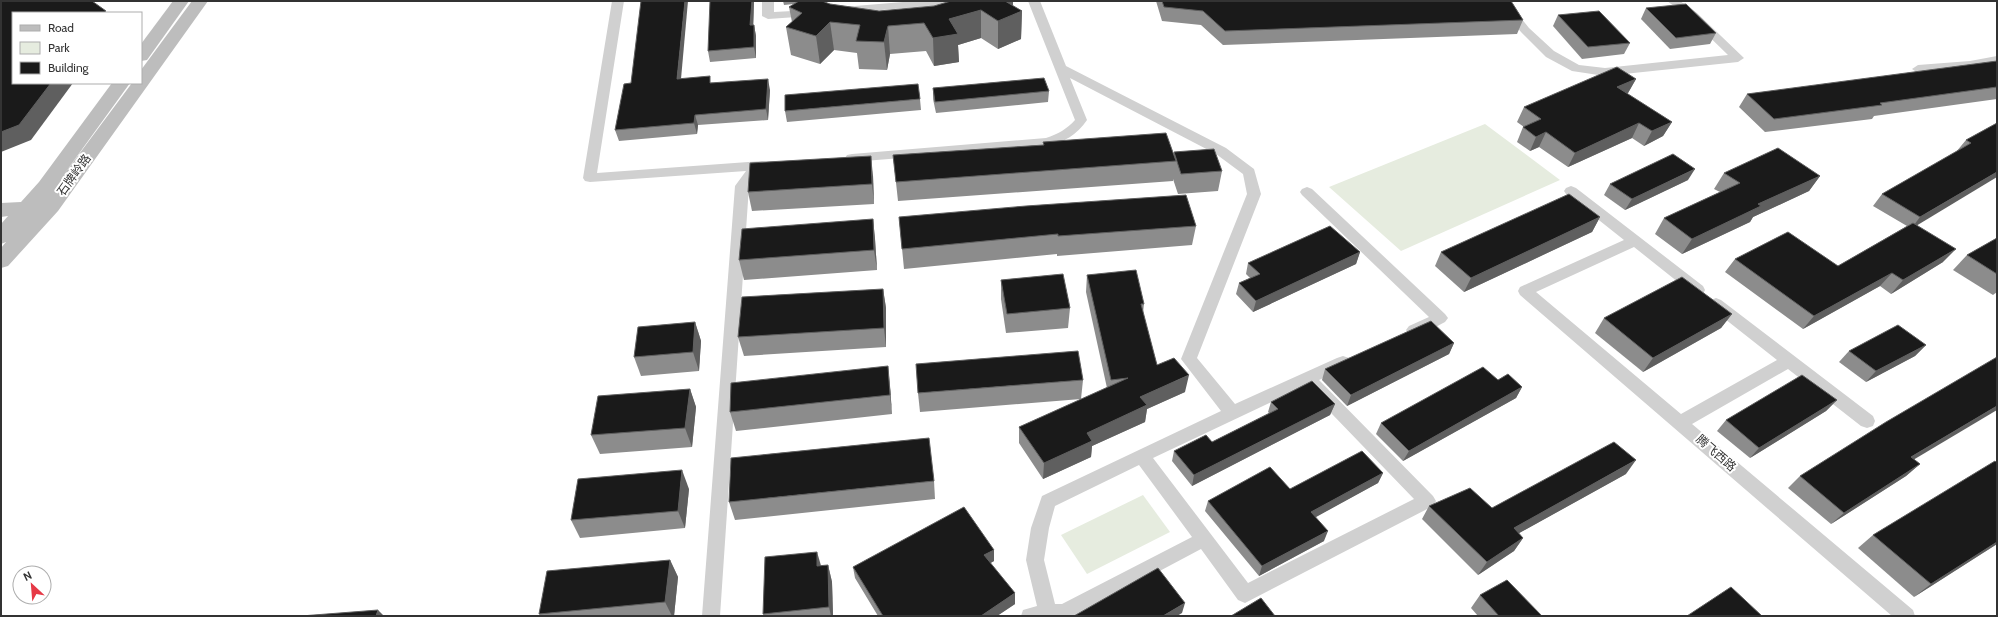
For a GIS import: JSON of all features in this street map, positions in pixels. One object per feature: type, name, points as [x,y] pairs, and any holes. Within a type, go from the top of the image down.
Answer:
[{"type":"main road","points":[[142,55],[181,1]]},
{"type":"main road","name":"石牌岭路","points":[[142,82],[200,1]]},
{"type":"main road","name":"石牌岭路","points":[[1,261],[23,214],[46,186],[120,84]]},
{"type":"main road","name":"石牌岭路","points":[[1,237],[140,84]]},
{"type":"street","points":[[618,1],[590,178],[784,164]]},
{"type":"street","points":[[768,1],[768,16],[958,1]]},
{"type":"street","points":[[838,159],[1048,142],[1069,133],[1081,120],[1034,1]]},
{"type":"street","points":[[1504,1],[1507,8],[1525,30],[1550,54],[1576,68],[1605,72],[1738,58],[1693,15],[1673,1]]},
{"type":"street","points":[[1918,69],[1970,65],[1997,60]]},
{"type":"street","points":[[1059,66],[1221,151],[1249,172],[1254,194],[1189,359],[1232,413]]},
{"type":"street","points":[[711,616],[742,186],[745,177],[756,169],[768,165]]},
{"type":"street","points":[[1571,191],[1867,422]]},
{"type":"street","points":[[1307,192],[1440,318],[1398,337]]},
{"type":"street","name":"腾飞西路","points":[[1635,241],[1525,291],[1906,616]]},
{"type":"street","points":[[1204,539],[1064,612],[1042,615],[1035,560],[1040,528],[1048,501],[1232,413],[1356,356]]},
{"type":"street","points":[[1680,423],[1789,361]]},
{"type":"street","points":[[1142,456],[1245,594],[1427,501],[1307,378]]},
{"type":"green space","points":[[1485,124],[1560,180],[1401,251],[1329,187]]},
{"type":"green space","points":[[1143,495],[1170,532],[1087,574],[1061,535]]},
{"type":"building","points":[[1,1],[92,1],[106,11],[12,12],[12,84],[50,84],[19,125],[1,132]]},
{"type":"building","points":[[641,1],[685,1],[677,79],[710,76],[710,83],[768,79],[766,109],[695,115],[694,123],[615,130],[624,84],[631,83]]},
{"type":"building","points":[[710,1],[752,1],[750,25],[754,25],[754,47],[708,51]]},
{"type":"building","points":[[799,1],[822,1],[830,4],[879,11],[934,6],[951,1],[1005,1],[1022,11],[998,21],[981,10],[949,19],[958,34],[933,38],[924,23],[888,26],[884,42],[856,41],[860,25],[830,22],[816,36],[786,27],[802,13],[789,7]]},
{"type":"building","points":[[1162,1],[1511,1],[1523,20],[1225,31],[1203,11],[1164,7]]},
{"type":"building","points":[[1686,4],[1716,33],[1676,38],[1646,8]]},
{"type":"building","points":[[1599,11],[1630,43],[1588,47],[1558,15]]},
{"type":"building","points":[[1997,61],[1997,87],[1880,103],[1882,105],[1774,119],[1747,94]]},
{"type":"building","points":[[1617,67],[1636,79],[1617,87],[1672,122],[1652,131],[1639,123],[1575,153],[1546,132],[1536,137],[1523,127],[1541,119],[1524,107]]},
{"type":"building","points":[[1044,78],[1049,91],[935,102],[933,88]]},
{"type":"building","points":[[918,84],[920,99],[785,111],[785,95]]},
{"type":"building","points":[[1997,123],[1997,172],[1920,217],[1882,194],[1971,143],[1966,140]]},
{"type":"building","points":[[1166,133],[1176,161],[896,182],[893,155],[1044,145],[1043,142]]},
{"type":"building","points":[[1778,148],[1820,176],[1758,204],[1761,206],[1692,239],[1664,218],[1740,183],[1724,173]]},
{"type":"building","points":[[1214,149],[1222,171],[1181,174],[1174,152]]},
{"type":"building","points":[[1673,154],[1695,169],[1632,199],[1610,184]]},
{"type":"building","points":[[871,156],[872,184],[748,192],[750,163]]},
{"type":"building","points":[[1569,194],[1600,217],[1471,278],[1441,252]]},
{"type":"building","points":[[1186,195],[1196,226],[1058,236],[1058,234],[902,249],[899,217],[1026,206]]},
{"type":"building","points":[[873,219],[874,250],[739,260],[742,229]]},
{"type":"building","points":[[1913,223],[1956,249],[1903,280],[1892,273],[1814,316],[1735,259],[1788,232],[1838,266]]},
{"type":"building","points":[[1330,226],[1360,252],[1256,301],[1239,283],[1260,274],[1248,263]]},
{"type":"building","points":[[1997,238],[1997,274],[1967,255]]},
{"type":"building","points":[[1136,270],[1144,304],[1141,304],[1157,365],[1174,358],[1189,375],[1140,397],[1147,405],[1087,433],[1092,441],[1044,463],[1019,427],[1128,378],[1111,380],[1087,275]]},
{"type":"building","points":[[1063,274],[1070,308],[1007,314],[1001,280]]},
{"type":"building","points":[[1682,277],[1732,314],[1653,358],[1604,318]]},
{"type":"building","points":[[883,289],[884,328],[738,337],[742,297]]},
{"type":"building","points":[[1431,321],[1454,343],[1351,395],[1325,369]]},
{"type":"building","points":[[695,322],[693,352],[634,357],[638,327]]},
{"type":"building","points":[[1898,325],[1926,345],[1876,371],[1849,351]]},
{"type":"building","points":[[1078,351],[1083,380],[918,393],[916,364]]},
{"type":"building","points":[[1997,357],[1997,406],[1911,457],[1920,464],[1844,513],[1800,476],[1886,422]]},
{"type":"building","points":[[888,366],[890,395],[730,412],[731,383]]},
{"type":"building","points":[[1483,367],[1498,380],[1508,374],[1522,387],[1409,451],[1381,423]]},
{"type":"building","points":[[1802,375],[1837,400],[1759,448],[1726,420]]},
{"type":"building","points":[[1312,381],[1335,404],[1194,475],[1174,451],[1206,435],[1212,442],[1278,409],[1271,402]]},
{"type":"building","points":[[690,389],[685,428],[591,435],[598,396]]},
{"type":"building","points":[[929,438],[934,481],[729,502],[731,458]]},
{"type":"building","points":[[1614,442],[1636,460],[1514,528],[1523,538],[1487,562],[1429,506],[1470,488],[1492,508]]},
{"type":"building","points":[[1362,451],[1383,473],[1311,512],[1328,531],[1262,566],[1208,501],[1270,467],[1290,489]]},
{"type":"building","points":[[1995,461],[1997,463],[1997,542],[1931,584],[1873,535]]},
{"type":"building","points":[[682,470],[678,511],[571,520],[578,479]]},
{"type":"building","points":[[964,507],[994,550],[984,555],[1015,593],[981,616],[883,616],[853,567]]},
{"type":"building","points":[[817,552],[817,566],[828,565],[829,607],[763,614],[765,557]]},
{"type":"building","points":[[670,560],[665,602],[539,614],[547,571]]},
{"type":"building","points":[[1158,568],[1185,603],[1163,616],[1074,616]]},
{"type":"building","points":[[1507,580],[1542,616],[1499,616],[1480,595]]},
{"type":"building","points":[[1731,587],[1762,616],[1687,616]]},
{"type":"building","points":[[1261,598],[1275,616],[1231,616]]},
{"type":"building","points":[[378,610],[376,616],[301,616]]}]
